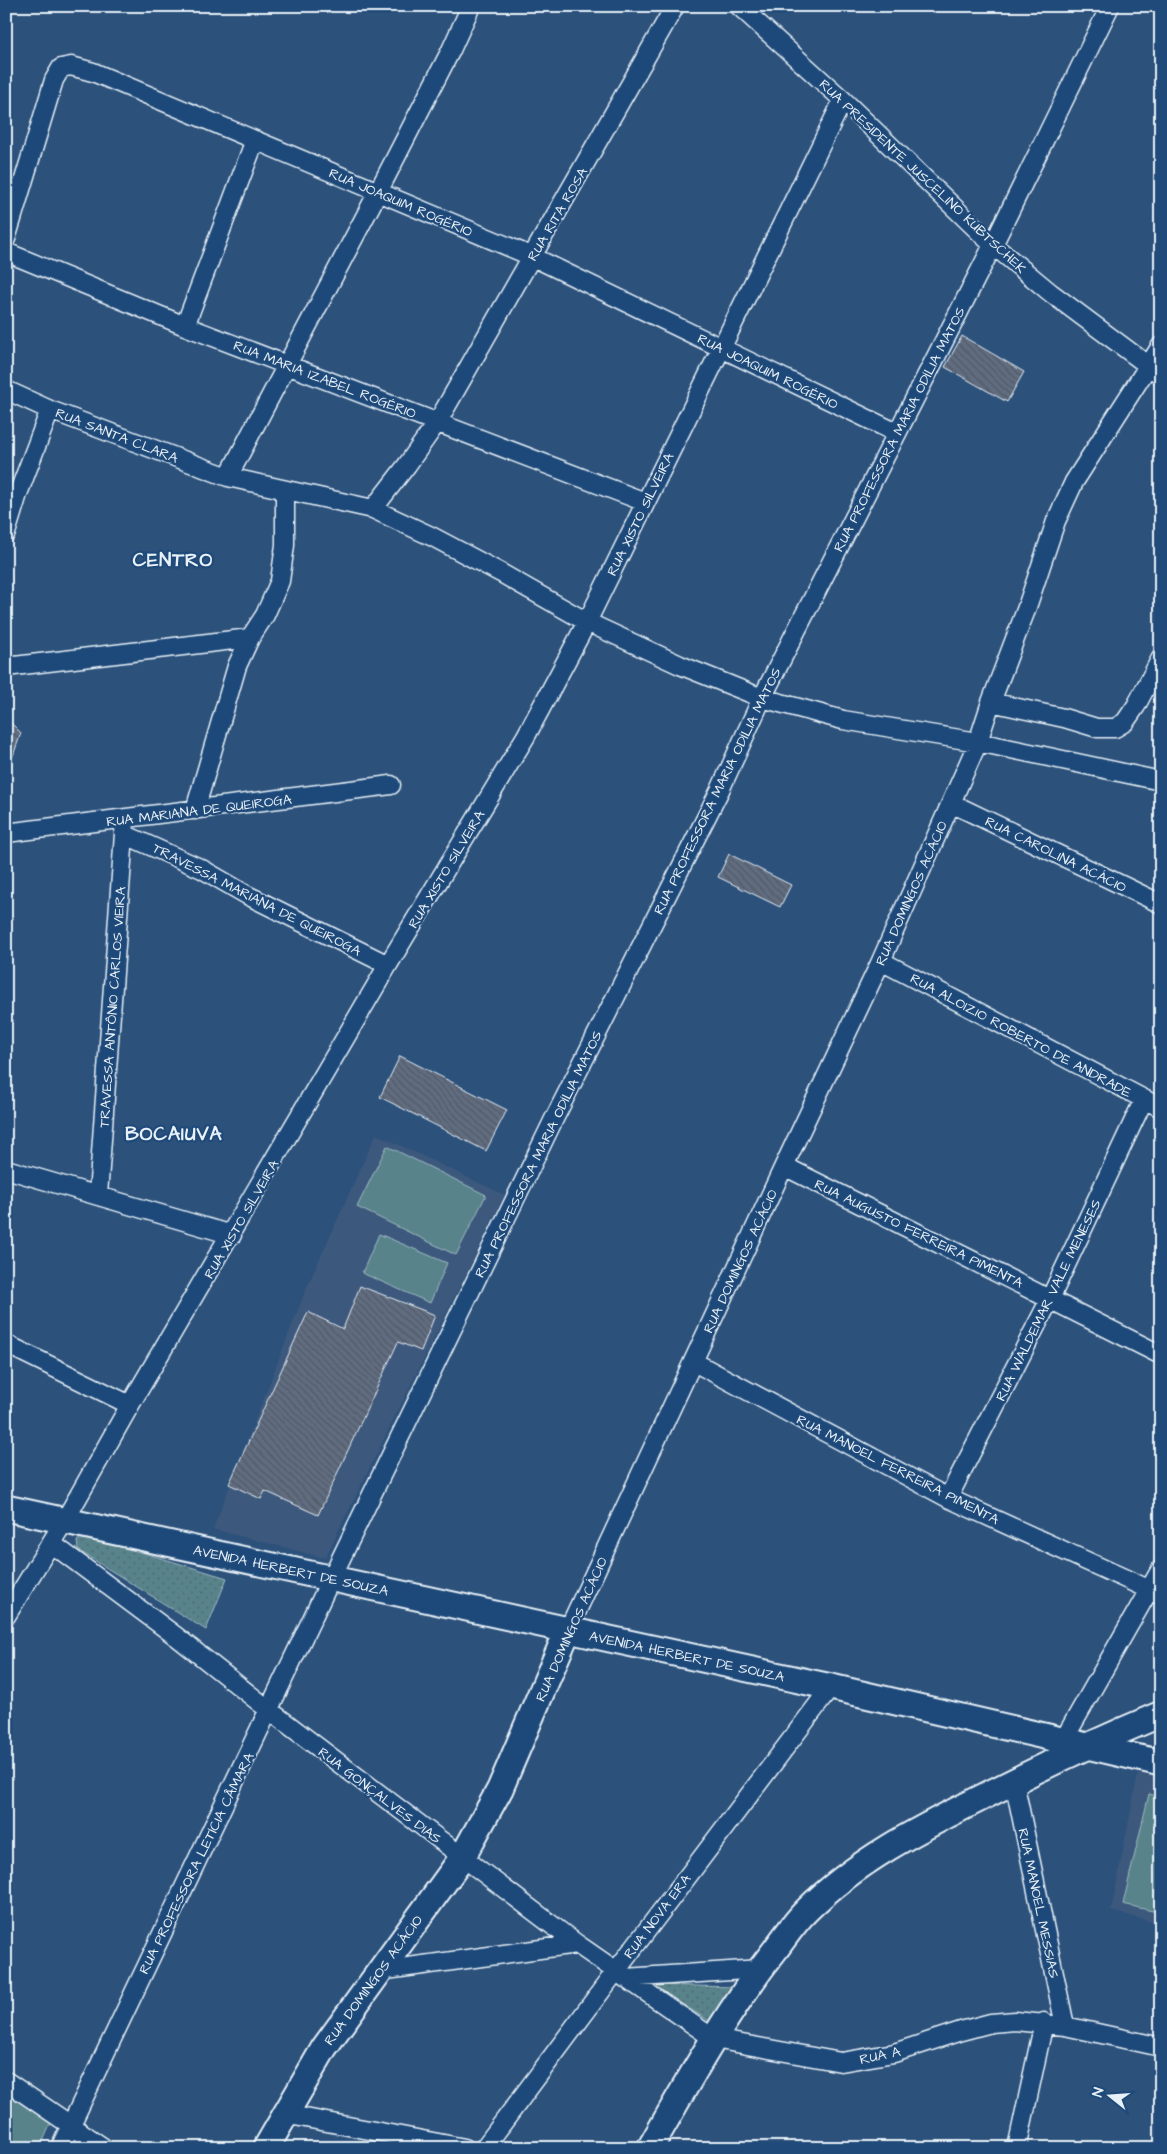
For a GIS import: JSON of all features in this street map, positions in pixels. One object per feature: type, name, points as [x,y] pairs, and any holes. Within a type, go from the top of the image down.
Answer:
[{"type":"street","points":[[228,477],[289,365],[451,50],[471,6]]},
{"type":"street","name":"RUA RITA ROSA","points":[[373,509],[438,421],[676,6]]},
{"type":"street","name":"RUA PRESIDENTE JUSCELINO KUBTSCHEK","points":[[739,6],[843,100],[994,245],[1050,293],[1154,370]]},
{"type":"street","name":"RUA PROFESSORA MARIA ODÍLIA MATOS","points":[[331,1579],[554,1119],[720,790],[762,698],[896,432],[994,245],[1110,6]]},
{"type":"street","name":"RUA JOAQUIM ROGÉRIO","points":[[6,239],[54,80],[61,68],[71,66],[93,72],[533,257],[896,432]]},
{"type":"street","name":"RUA XISTO SILVEIRA","points":[[6,1616],[65,1520],[130,1405],[232,1235],[388,965],[526,736],[587,622],[843,100]]},
{"type":"street","points":[[185,326],[255,140]]},
{"type":"street","name":"RUA MARIA IZABEL ROGÉRIO","points":[[6,252],[185,326],[438,421],[645,502]]},
{"type":"street","name":"RUA DOMINGOS ACÁCIO","points":[[266,2148],[324,2048],[462,1858],[500,1790],[568,1630],[881,961],[951,804],[978,742],[1056,521],[1074,482],[1154,370],[1161,346]]},
{"type":"street","name":"RUA SANTA CLARA","points":[[6,390],[50,410],[228,477],[373,509],[433,537],[502,573],[587,622],[680,665],[762,698],[843,720],[978,742],[1161,781]]},
{"type":"street","points":[[6,533],[12,495],[50,410]]},
{"type":"street","points":[[195,810],[227,694],[237,666],[250,638],[265,615],[280,581],[285,545],[285,490]]},
{"type":"street","points":[[6,667],[250,638]]},
{"type":"street","points":[[991,702],[1064,718],[1097,728],[1115,728],[1125,722],[1136,706],[1161,658]]},
{"type":"street","name":"RUA MARIANA DE QUEIROGA","points":[[6,833],[126,827],[195,810],[391,785]]},
{"type":"street","name":"RUA CAROLINA ACÁCIO","points":[[951,804],[1161,904]]},
{"type":"street","name":"TRAVESSA MARIANA DE QUEIROGA","points":[[126,827],[265,904],[388,965]]},
{"type":"street","name":"TRAVESSA ANTÔNIO CARLOS VIEIRA","points":[[98,1195],[126,827]]},
{"type":"street","name":"RUA ALOIZIO ROBERTO DE ANDRADE","points":[[881,961],[1161,1108]]},
{"type":"street","name":"RUA WALDEMAR VALE MENESES","points":[[948,1498],[1050,1299],[1144,1099]]},
{"type":"street","name":"RUA AUGUSTO FERREIRA PIMENTA","points":[[784,1166],[1161,1355]]},
{"type":"street","points":[[6,1169],[232,1235]]},
{"type":"street","points":[[6,1344],[130,1405]]},
{"type":"street","name":"RUA MANOEL FERREIRA PIMENTA","points":[[694,1362],[948,1498],[1155,1592]]},
{"type":"street","name":"AVENIDA HERBERT DE SOUZA","points":[[6,1508],[831,1686],[1161,1763]]},
{"type":"street","name":"RUA GONÇALVES DIAS","points":[[51,1543],[177,1636],[269,1710],[576,1944],[714,2039]]},
{"type":"street","points":[[1074,1743],[1155,1592],[1161,1569]]},
{"type":"street","name":"RUA PROFESSORA LETÍCIA CÂMARA","points":[[60,2148],[331,1579]]},
{"type":"street","name":"RUA NOVA ERA","points":[[484,2148],[620,1974],[831,1686]]},
{"type":"street","points":[[650,2148],[714,2039],[760,1969],[804,1912],[834,1885],[906,1836],[1014,1781],[1074,1743],[1161,1714]]},
{"type":"street","name":"RUA MANOEL MESSIAS","points":[[1014,1781],[1065,2026]]},
{"type":"street","points":[[379,1971],[576,1944]]},
{"type":"street","points":[[620,1974],[760,1969]]},
{"type":"street","name":"RUA A","points":[[714,2039],[841,2062],[894,2054],[961,2031],[991,2023],[1015,2021],[1044,2022],[1161,2047]]},
{"type":"street","points":[[1017,2148],[1044,2022]]},
{"type":"street","points":[[6,2081],[104,2148]]},
{"type":"street","points":[[284,2114],[465,2148]]},
{"type":"shaded area","points":[[376,1134],[505,1195],[325,1558],[213,1529],[306,1289]]},
{"type":"shaded area","points":[[1138,1774],[1161,1778],[1161,1924],[1111,1911]]},
{"type":"green space","points":[[387,1146],[486,1195],[456,1255],[357,1207]]},
{"type":"green space","points":[[379,1234],[447,1263],[430,1303],[362,1273]]},
{"type":"green space","points":[[85,1535],[227,1578],[206,1630],[78,1550],[77,1541]]},
{"type":"green space","points":[[1149,1794],[1161,1797],[1161,1913],[1123,1904]]},
{"type":"green space","points":[[652,1985],[737,1987],[714,2024]]},
{"type":"green space","points":[[6,2091],[51,2123],[40,2148],[6,2148]]},
{"type":"building","points":[[962,336],[1024,372],[1007,402],[945,367]]},
{"type":"building","points":[[6,718],[21,733],[8,770],[6,770]]},
{"type":"building","points":[[729,854],[791,885],[780,907],[718,877]]},
{"type":"building","points":[[400,1056],[507,1110],[486,1151],[380,1097]]},
{"type":"building","points":[[360,1286],[435,1315],[421,1351],[398,1342],[318,1515],[265,1491],[261,1499],[229,1484],[308,1312],[343,1329]]},
{"type":"district","name":"CENTRO","points":[[173,559]]},
{"type":"district","name":"BOCAIUVA","points":[[174,1133]]}]
